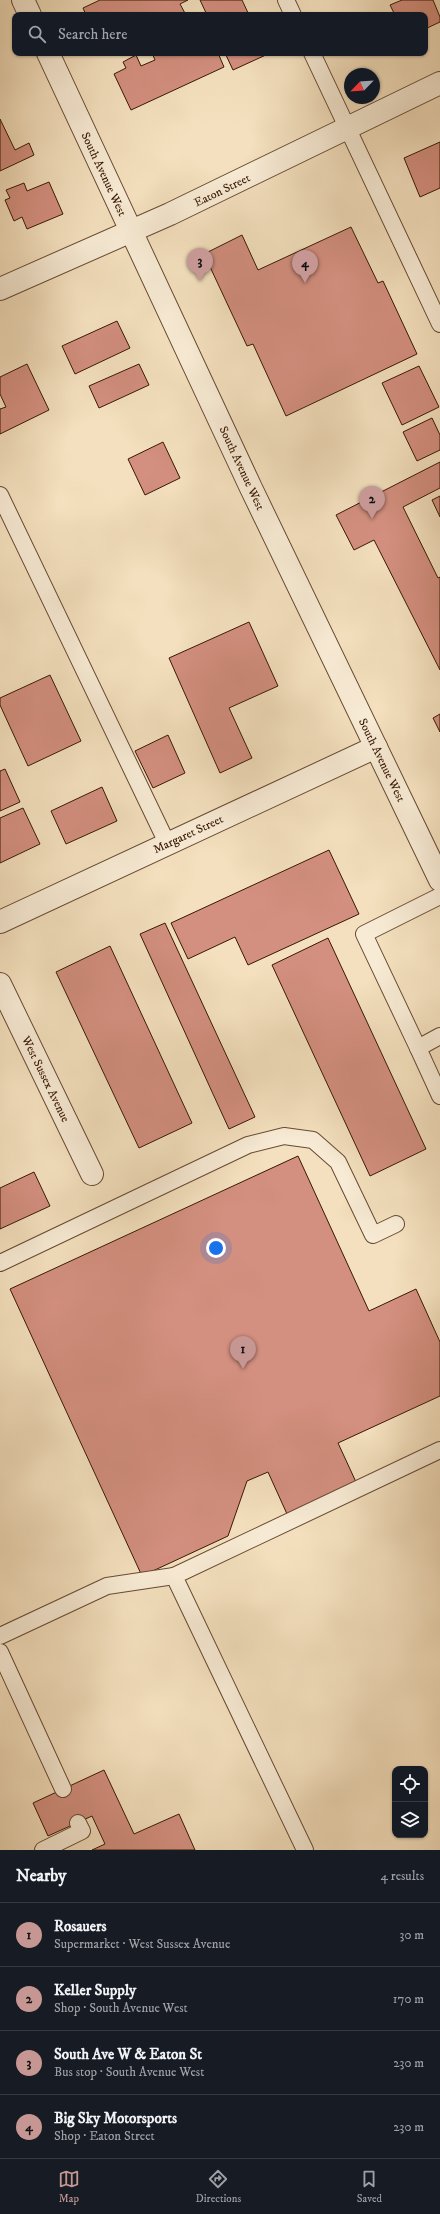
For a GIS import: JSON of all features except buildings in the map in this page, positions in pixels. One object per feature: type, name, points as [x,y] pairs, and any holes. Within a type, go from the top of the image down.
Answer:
[{"type":"street","points":[[23,0],[29,12]]},
{"type":"street","name":"South Avenue West","points":[[49,56],[131,232],[440,880]]},
{"type":"street","name":"Eaton Street","points":[[0,289],[131,232],[440,83]]},
{"type":"street","name":"Margaret Street","points":[[0,922],[376,747]]},
{"type":"street","name":"West Sussex Avenue","points":[[0,984],[92,1174]]},
{"type":"lane","points":[[286,0],[292,12]]},
{"type":"lane","points":[[313,56],[440,324]]},
{"type":"lane","points":[[0,495],[167,843]]},
{"type":"lane","points":[[440,896],[364,934],[440,1096]]},
{"type":"lane","points":[[418,1048],[440,1036]]},
{"type":"lane","points":[[0,1262],[248,1145],[284,1136],[313,1140],[338,1162],[373,1235],[396,1224]]},
{"type":"lane","points":[[0,1636],[108,1586],[174,1576],[440,1450]]},
{"type":"lane","points":[[174,1576],[305,1850]]},
{"type":"lane","points":[[0,1652],[63,1789]]},
{"type":"lane","points":[[43,1850],[82,1831],[78,1822]]},
{"type":"place","name":"South Ave W & Eaton St","points":[[200,281]]},
{"type":"place","name":"Big Sky Motorsports","points":[[305,283]]},
{"type":"place","name":"Keller Supply","points":[[372,519]]},
{"type":"place","name":"Rosauers","points":[[243,1369]]}]
